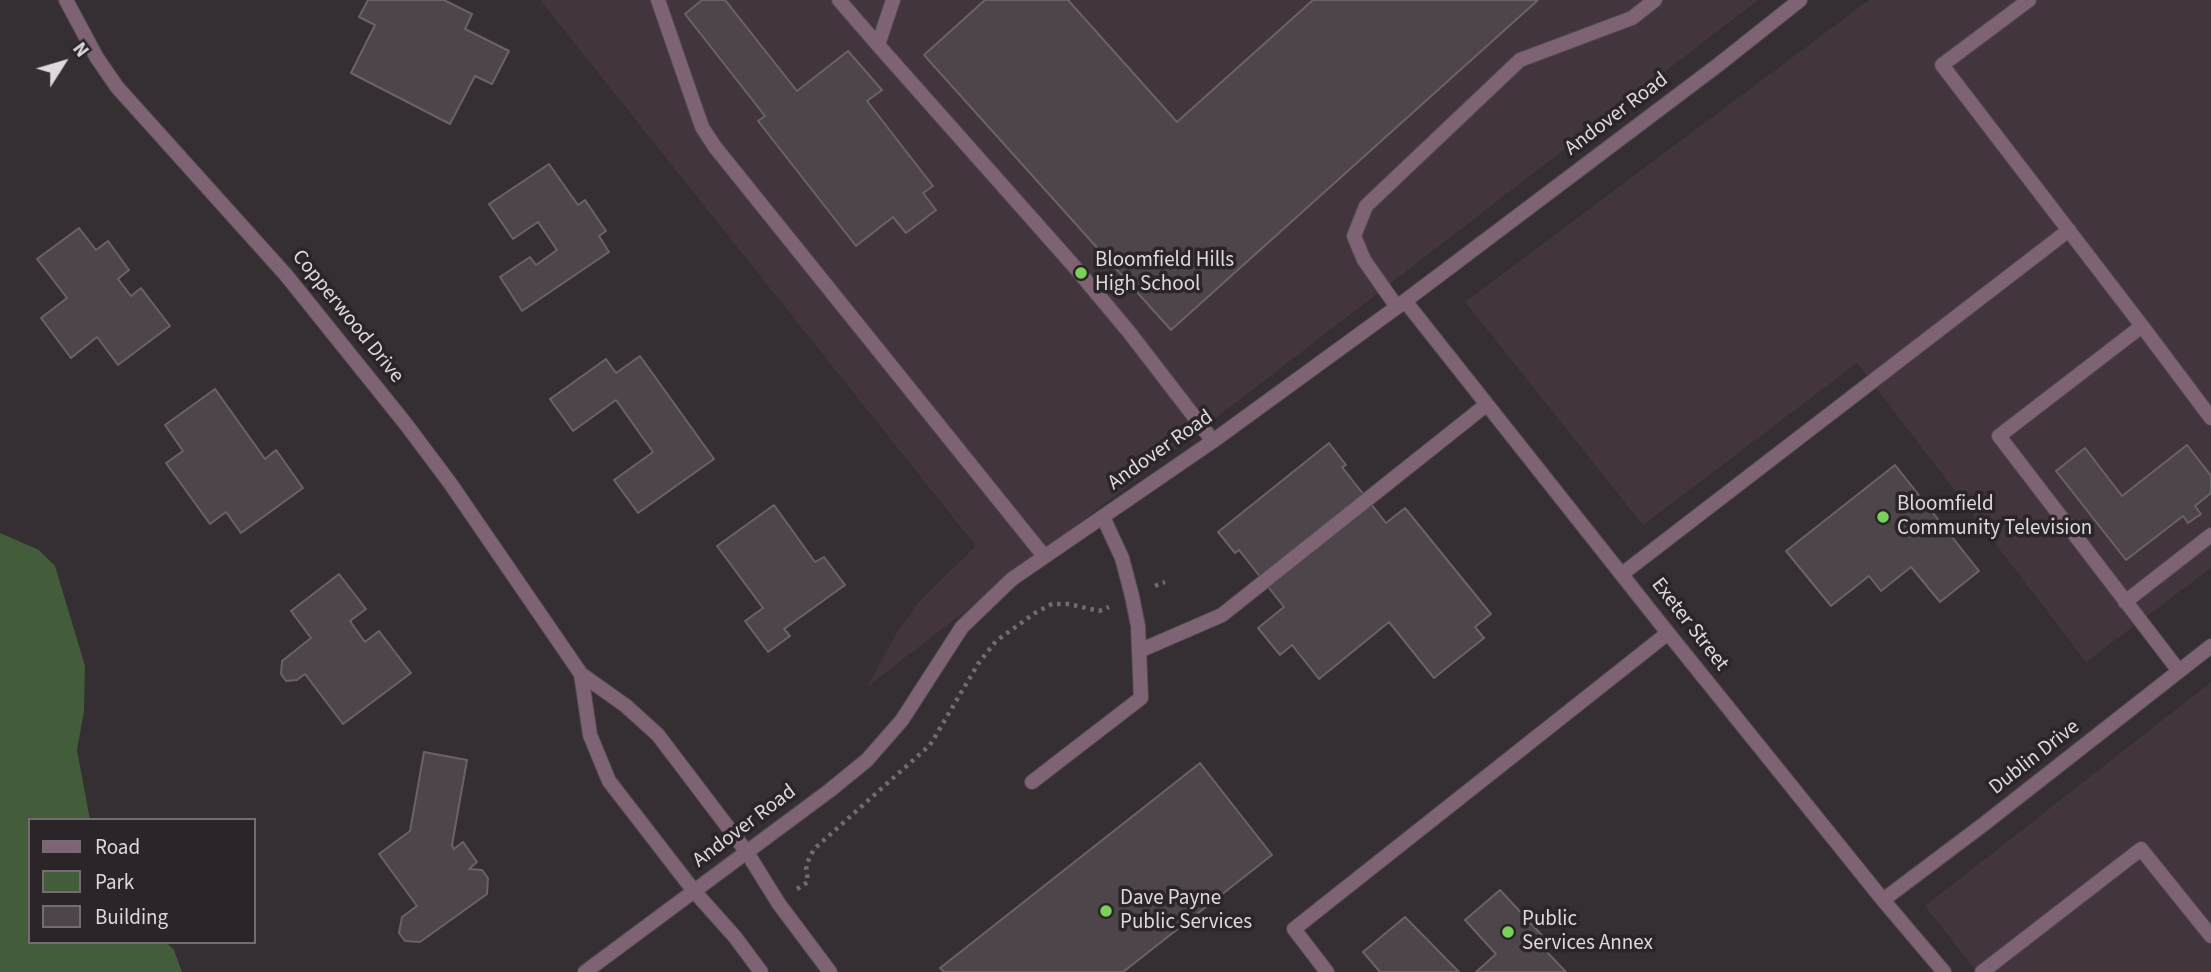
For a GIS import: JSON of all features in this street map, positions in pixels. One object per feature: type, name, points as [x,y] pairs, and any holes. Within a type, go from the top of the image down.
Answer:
[{"type":"street","name":"Copperwood Drive","points":[[66,0],[97,58],[117,87],[286,275],[405,423],[450,483],[581,674],[626,706],[658,735],[747,851],[779,904],[830,972]]},
{"type":"street","points":[[658,0],[702,127],[715,147],[1044,556]]},
{"type":"street","points":[[839,0],[1073,265],[1129,332],[1213,441]]},
{"type":"street","points":[[878,45],[893,0]]},
{"type":"street","name":"Exeter Street","points":[[1655,0],[1632,18],[1520,60],[1366,206],[1353,236],[1364,260],[1486,405],[1883,900],[1944,972]]},
{"type":"street","name":"Andover Road","points":[[584,972],[867,760],[902,720],[962,627],[1001,588],[1213,441],[1401,304],[1800,0]]},
{"type":"street","points":[[2029,0],[1941,65],[2211,418]]},
{"type":"street","points":[[1622,574],[2069,230]]},
{"type":"street","points":[[2142,326],[2000,436],[2179,671]]},
{"type":"street","points":[[1139,651],[1222,615],[1486,405]]},
{"type":"street","points":[[1032,782],[1141,698],[1138,626],[1122,558],[1103,517]]},
{"type":"street","points":[[2125,602],[2211,535]]},
{"type":"street","points":[[1327,972],[1294,929],[1668,633]]},
{"type":"street","name":"Dublin Drive","points":[[1883,900],[2211,646]]},
{"type":"street","name":"Copperwood Drive","points":[[581,674],[590,735],[609,781],[761,972]]},
{"type":"street","points":[[1982,972],[2141,849],[2211,936]]},
{"type":"path","points":[[796,890],[808,882],[806,865],[814,849],[930,745],[978,664],[996,641],[1035,612],[1052,604],[1069,604],[1099,611]]},
{"type":"shaded area","name":"Bloomfield Hills High School","points":[[540,0],[1758,0],[867,687],[896,634],[918,603],[976,546]]},
{"type":"shaded area","points":[[1869,0],[2211,0],[2211,568],[2086,662],[1857,363],[1643,525],[1465,302]]},
{"type":"shaded area","points":[[2211,682],[2211,972],[1977,972],[1925,906]]},
{"type":"green space","points":[[0,533],[39,550],[55,566],[85,666],[84,711],[77,750],[90,818],[28,818],[28,944],[168,944],[174,950],[182,972],[0,972]]},
{"type":"building","points":[[368,0],[444,0],[472,14],[465,29],[509,51],[492,84],[475,76],[450,124],[351,73],[375,25],[359,17]]},
{"type":"building","points":[[702,0],[725,0],[797,91],[848,51],[882,90],[867,101],[933,186],[923,193],[936,210],[906,233],[893,217],[856,246],[758,121],[765,116],[685,14]]},
{"type":"building","points":[[985,0],[1068,0],[1177,122],[1313,0],[1538,0],[1171,330],[924,55]]},
{"type":"building","points":[[549,164],[578,205],[585,200],[606,231],[599,236],[609,252],[522,311],[500,277],[530,257],[536,265],[557,250],[538,222],[513,239],[489,204]]},
{"type":"building","points":[[79,228],[96,250],[108,241],[129,270],[118,279],[131,296],[141,288],[170,326],[118,365],[97,337],[71,358],[41,318],[67,298],[37,259]]},
{"type":"building","points":[[640,356],[714,459],[638,513],[614,480],[653,452],[616,400],[573,431],[550,399],[606,359],[616,373]]},
{"type":"building","points":[[215,389],[265,459],[276,450],[303,488],[241,533],[226,512],[210,524],[166,463],[183,451],[165,425]]},
{"type":"building","points":[[1329,443],[1346,465],[1342,467],[1386,523],[1405,508],[1491,614],[1475,627],[1484,638],[1434,678],[1389,622],[1319,679],[1292,645],[1280,655],[1258,628],[1284,607],[1239,550],[1235,553],[1218,532]]},
{"type":"building","points":[[2187,445],[2211,476],[2211,493],[2195,506],[2201,514],[2188,523],[2183,516],[2126,560],[2056,471],[2085,448],[2122,496]]},
{"type":"building","name":"Bloomfield Community Television","points":[[1895,465],[1979,571],[1940,602],[1911,567],[1881,591],[1869,576],[1831,606],[1786,551]]},
{"type":"building","points":[[774,505],[815,562],[824,557],[845,585],[784,629],[790,636],[768,652],[745,621],[763,608],[717,546]]},
{"type":"building","points":[[339,574],[366,609],[350,621],[365,642],[379,631],[411,673],[343,724],[305,674],[297,680],[286,681],[281,674],[282,661],[311,638],[291,611]]},
{"type":"building","points":[[424,752],[467,760],[452,845],[454,849],[463,842],[477,862],[469,869],[482,870],[488,878],[487,894],[420,942],[405,941],[399,933],[402,917],[417,906],[379,854],[410,831]]},
{"type":"building","name":"Dave Payne Public Services","points":[[1200,763],[1272,855],[1123,972],[944,972],[940,968]]},
{"type":"building","name":"Public Services Annex","points":[[1500,890],[1551,945],[1545,950],[1566,972],[1476,972],[1496,954],[1465,920]]},
{"type":"building","points":[[1405,917],[1459,972],[1380,972],[1363,952]]},
{"type":"place","name":"Bloomfield Hills High School","points":[[1081,273]]},
{"type":"place","name":"Bloomfield Community Television","points":[[1883,517]]},
{"type":"place","name":"Dave Payne Public Services","points":[[1106,911]]},
{"type":"place","name":"Public Services Annex","points":[[1508,932]]}]
